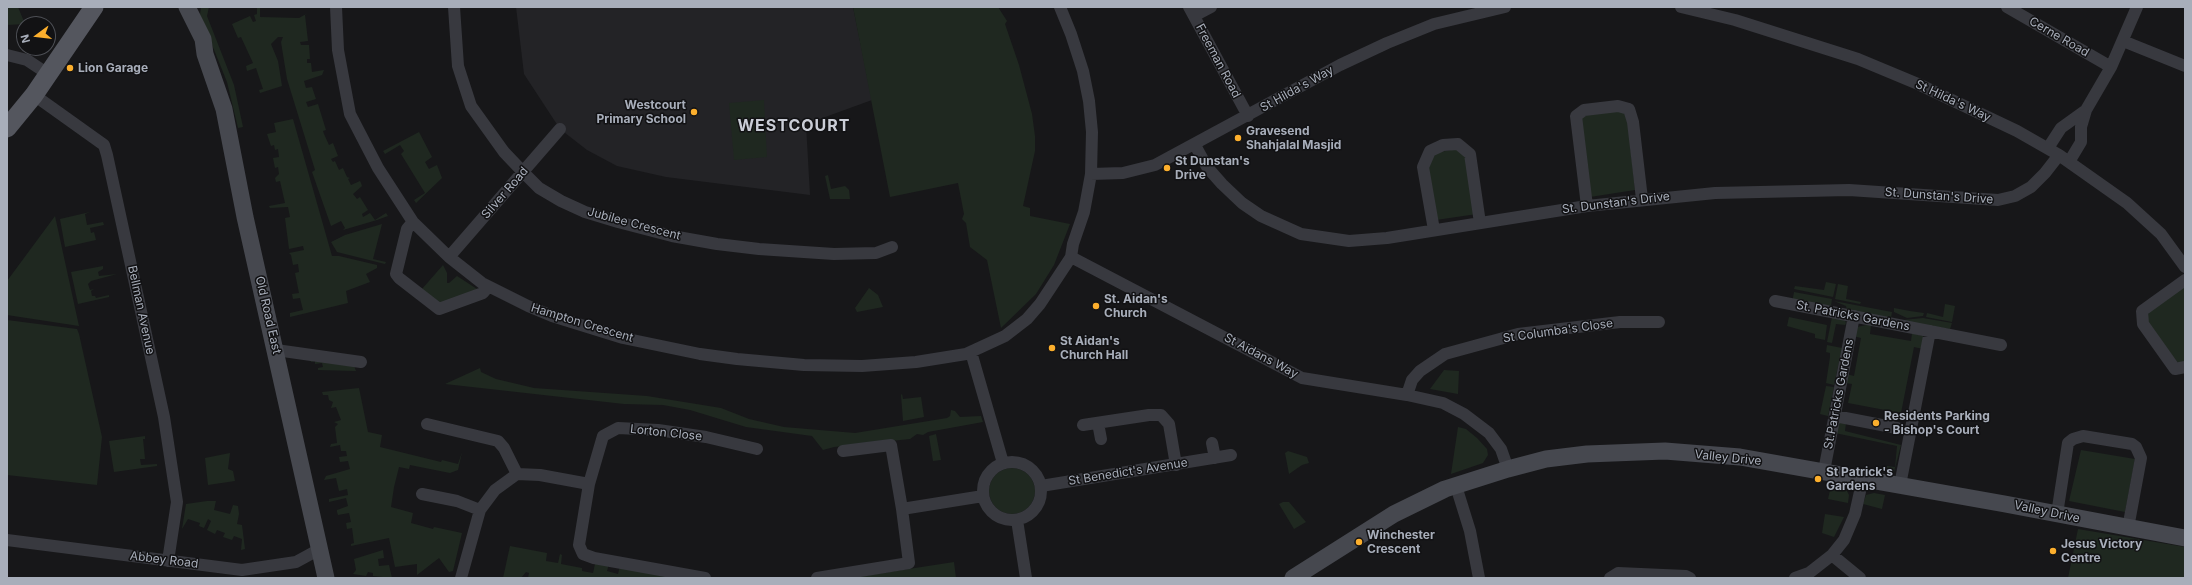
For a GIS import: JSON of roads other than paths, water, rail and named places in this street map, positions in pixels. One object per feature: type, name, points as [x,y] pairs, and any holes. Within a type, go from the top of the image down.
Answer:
[{"type":"main road","points":[[7,128],[34,95],[94,7]]},
{"type":"street","name":"Hampton Crescent","points":[[336,7],[338,50],[350,114],[378,168],[413,222],[449,257],[488,287],[538,311],[579,325],[623,338],[700,354],[804,365],[869,366],[950,358],[971,352],[999,340],[1027,319],[1040,304],[1071,257]]},
{"type":"street","name":"Jubilee Crescent","points":[[454,7],[458,66],[471,106],[504,152],[539,188],[578,209],[618,222],[672,236],[759,249],[834,254],[876,253],[892,247]]},
{"type":"street","points":[[1060,7],[1077,50],[1089,101],[1092,140],[1091,174],[1084,212],[1073,244],[1071,257]]},
{"type":"street","points":[[1192,12],[1211,7]]},
{"type":"street","name":"St Hilda's Way","points":[[1091,174],[1123,173],[1158,164],[1340,65],[1414,31],[1434,24],[1505,7]]},
{"type":"street","name":"St Hilda's Way","points":[[1681,7],[1735,20],[1858,59],[1980,112],[2048,148],[2127,203],[2161,234],[2185,267]]},
{"type":"street","name":"Cerne Road","points":[[2007,7],[2111,67]]},
{"type":"street","points":[[2069,162],[2081,142],[2081,127],[2086,110],[2111,67],[2137,7]]},
{"type":"street","name":"Old Road East","points":[[180,8],[203,39],[205,54],[224,109],[245,217],[276,350],[318,550],[326,578]]},
{"type":"street","name":"Freeman Road","points":[[1192,12],[1248,116]]},
{"type":"street","points":[[2123,41],[2185,66]]},
{"type":"street","points":[[7,55],[27,60],[48,74]]},
{"type":"street","name":"Bellman Avenue","points":[[34,95],[104,145],[107,155],[164,417],[177,502],[168,561]]},
{"type":"street","points":[[1587,206],[1576,116],[1584,110],[1618,106],[1629,109],[1633,122],[1642,199]]},
{"type":"street","points":[[2048,148],[2061,128],[2086,110]]},
{"type":"street","name":"Silver Road","points":[[449,257],[560,130]]},
{"type":"street","points":[[1434,230],[1423,167],[1430,152],[1443,145],[1458,144],[1470,154],[1480,223]]},
{"type":"street","name":"St. Dunstan's Drive","points":[[1195,145],[1207,167],[1237,199],[1261,216],[1292,231],[1315,237],[1349,241],[1642,199],[1749,191],[1828,190],[1998,200],[2015,196],[2031,187],[2046,173],[2059,155]]},
{"type":"street","points":[[413,222],[407,229],[396,274],[399,278],[439,309],[483,293],[488,287]]},
{"type":"street","name":"St Aidans Way","points":[[1071,257],[1302,378],[1407,395],[1443,404],[1464,414],[1490,433],[1501,449],[1508,469]]},
{"type":"street","points":[[2185,280],[2142,311],[2143,324],[2175,369],[2185,368]]},
{"type":"street","name":"St. Patricks Gardens","points":[[1775,301],[2001,345]]},
{"type":"street","name":"St.Patricks Gardens","points":[[1824,472],[1854,316]]},
{"type":"street","name":"St Columba's Close","points":[[1407,395],[1412,380],[1420,371],[1445,354],[1518,334],[1620,322],[1659,322]]},
{"type":"street","points":[[1900,485],[1930,331]]},
{"type":"street","points":[[276,350],[361,362]]},
{"type":"street","points":[[971,352],[1003,463]]},
{"type":"street","points":[[1083,426],[1150,415],[1162,416],[1169,424],[1176,465]]},
{"type":"street","points":[[1835,416],[1897,428]]},
{"type":"street","points":[[1098,423],[1101,439]]},
{"type":"street","points":[[427,424],[498,441],[504,448],[516,474]]},
{"type":"street","name":"Lorton Close","points":[[705,578],[594,558],[583,554],[579,545],[589,484],[603,436],[618,428],[664,431],[706,437],[757,449]]},
{"type":"street","points":[[2057,514],[2068,443],[2073,439],[2082,436],[2132,444],[2136,447],[2141,458],[2128,528]]},
{"type":"street","points":[[1212,443],[1215,458]]},
{"type":"street","points":[[816,578],[909,563],[902,509],[891,445],[843,451]]},
{"type":"street","name":"Valley Drive","points":[[1296,577],[1394,514],[1456,486],[1508,469],[1546,459],[1587,454],[1665,451],[1740,457],[1863,478],[2185,538]]},
{"type":"street","name":"St Benedict's Avenue","points":[[1041,486],[1230,456]]},
{"type":"street","points":[[1016,462],[1026,465],[1035,473],[1041,486],[1041,499],[1035,510],[1028,516],[1017,520],[1005,520],[994,514],[986,505],[982,496],[983,483],[986,477],[994,468],[1003,463],[1016,462]]},
{"type":"street","points":[[461,578],[480,510],[495,490],[516,474],[540,475],[589,484]]},
{"type":"street","points":[[1795,578],[1808,573],[1832,555],[1844,540],[1855,514],[1863,478]]},
{"type":"street","points":[[1456,486],[1470,531],[1479,578]]},
{"type":"street","points":[[422,494],[457,501],[480,510]]},
{"type":"street","points":[[902,509],[982,496]]},
{"type":"street","points":[[1017,520],[1026,578]]},
{"type":"street","name":"Abbey Road","points":[[7,540],[246,570],[299,561],[318,550]]},
{"type":"street","points":[[1832,555],[1860,578]]},
{"type":"street","points":[[1610,578],[1618,573],[1686,576],[1690,578]]},
{"type":"place","name":"Lion Garage","points":[[70,68]]},
{"type":"place","name":"Westcourt Primary School","points":[[694,112]]},
{"type":"place","name":"Gravesend Shahjalal Masjid","points":[[1238,138]]},
{"type":"place","name":"St Dunstan's Drive","points":[[1167,168]]},
{"type":"place","name":"St. Aidan's Church","points":[[1096,306]]},
{"type":"place","name":"St Aidan's Church Hall","points":[[1052,348]]},
{"type":"place","name":"Residents Parking - Bishop's Court","points":[[1876,423]]},
{"type":"place","name":"St Patrick's Gardens","points":[[1818,479]]},
{"type":"place","name":"Winchester Crescent","points":[[1359,542]]},
{"type":"place","name":"Jesus Victory Centre","points":[[2053,551]]},
{"type":"district","name":"WESTCOURT","points":[[794,126]]}]
